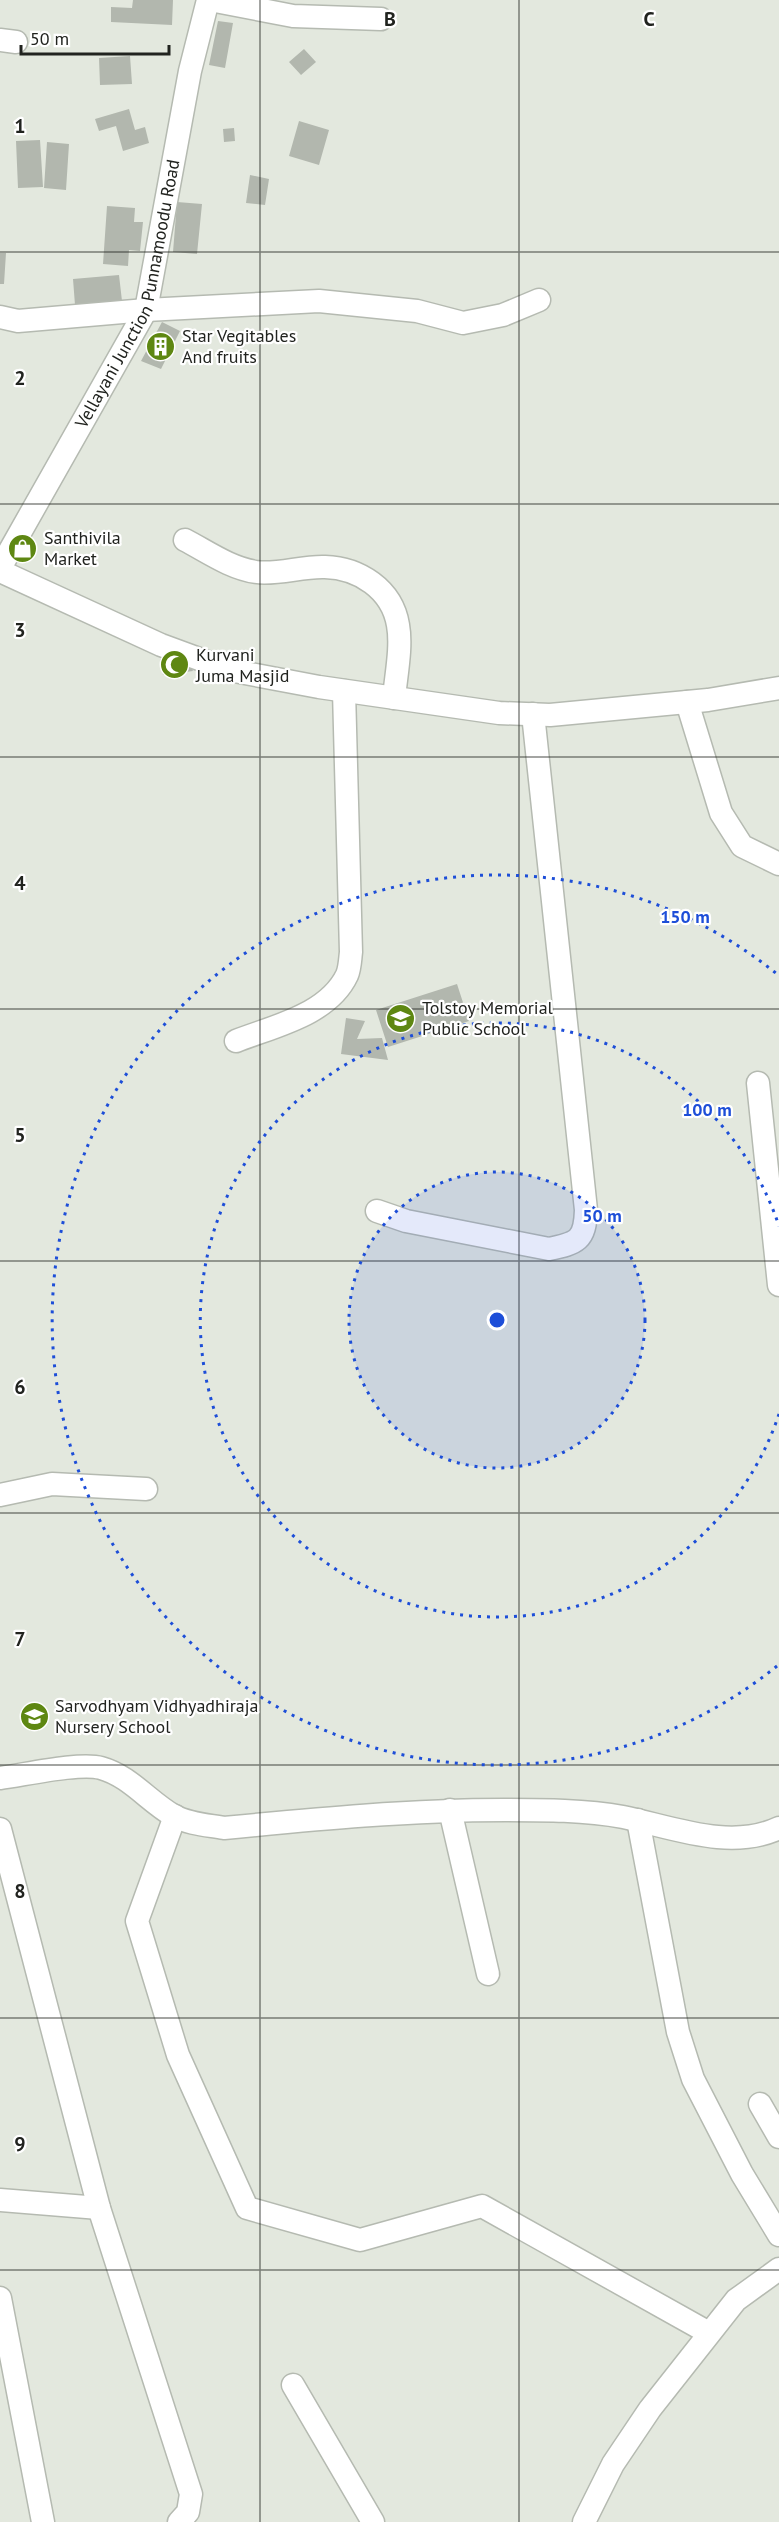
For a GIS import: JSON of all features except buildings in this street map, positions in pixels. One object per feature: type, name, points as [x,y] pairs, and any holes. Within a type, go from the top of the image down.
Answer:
[{"type":"street","points":[[209,0],[293,16],[381,19]]},
{"type":"street","name":"Vellayani Junction Punnamoodu Road","points":[[0,570],[146,310],[190,71],[209,0]]},
{"type":"street","points":[[0,317],[18,321],[146,310],[319,301],[417,311],[463,323],[503,315],[539,300]]},
{"type":"street","points":[[185,540],[237,568],[258,573],[326,567],[357,574],[376,584],[390,603],[398,625],[394,698]]},
{"type":"street","points":[[0,570],[161,645],[229,670],[344,691],[499,713],[560,714],[687,702],[779,688]]},
{"type":"street","points":[[236,1041],[306,1014],[325,1002],[340,987],[348,973],[351,952],[344,691]]},
{"type":"street","points":[[687,702],[721,813],[742,846],[779,864]]},
{"type":"street","points":[[377,1211],[406,1221],[549,1249],[569,1245],[578,1240],[585,1228],[586,1210],[533,714]]},
{"type":"street","points":[[758,1083],[779,1285]]},
{"type":"street","points":[[0,1495],[52,1484],[146,1489]]},
{"type":"street","points":[[0,1778],[71,1768],[99,1767],[116,1774],[176,1816],[195,1823],[224,1827],[450,1810],[536,1810],[613,1815],[706,1837],[733,1837],[779,1828]]},
{"type":"street","points":[[450,1810],[488,1974]]},
{"type":"street","points":[[176,1816],[137,1921],[178,2055],[247,2208],[360,2240],[482,2206],[709,2333]]},
{"type":"street","points":[[638,1820],[678,2032],[690,2069],[712,2119],[779,2235]]},
{"type":"street","points":[[0,1829],[99,2208],[191,2494],[188,2512],[179,2522]]},
{"type":"street","points":[[760,2104],[779,2137]]},
{"type":"street","points":[[0,2200],[99,2208]]},
{"type":"street","points":[[584,2522],[613,2464],[650,2409],[736,2300],[779,2269]]},
{"type":"street","points":[[0,2298],[43,2522]]},
{"type":"street","points":[[292,2385],[373,2522]]},
{"type":"place","name":"Star Vegitables And fruits","points":[[161,346]]},
{"type":"place","name":"Santhivila Market","points":[[23,548]]},
{"type":"place","name":"Kurvani Juma Masjid","points":[[175,665]]},
{"type":"place","name":"Tolstoy Memorial Public School","points":[[401,1018]]},
{"type":"place","name":"Sarvodhyam Vidhyadhiraja Nursery School","points":[[34,1716]]}]
